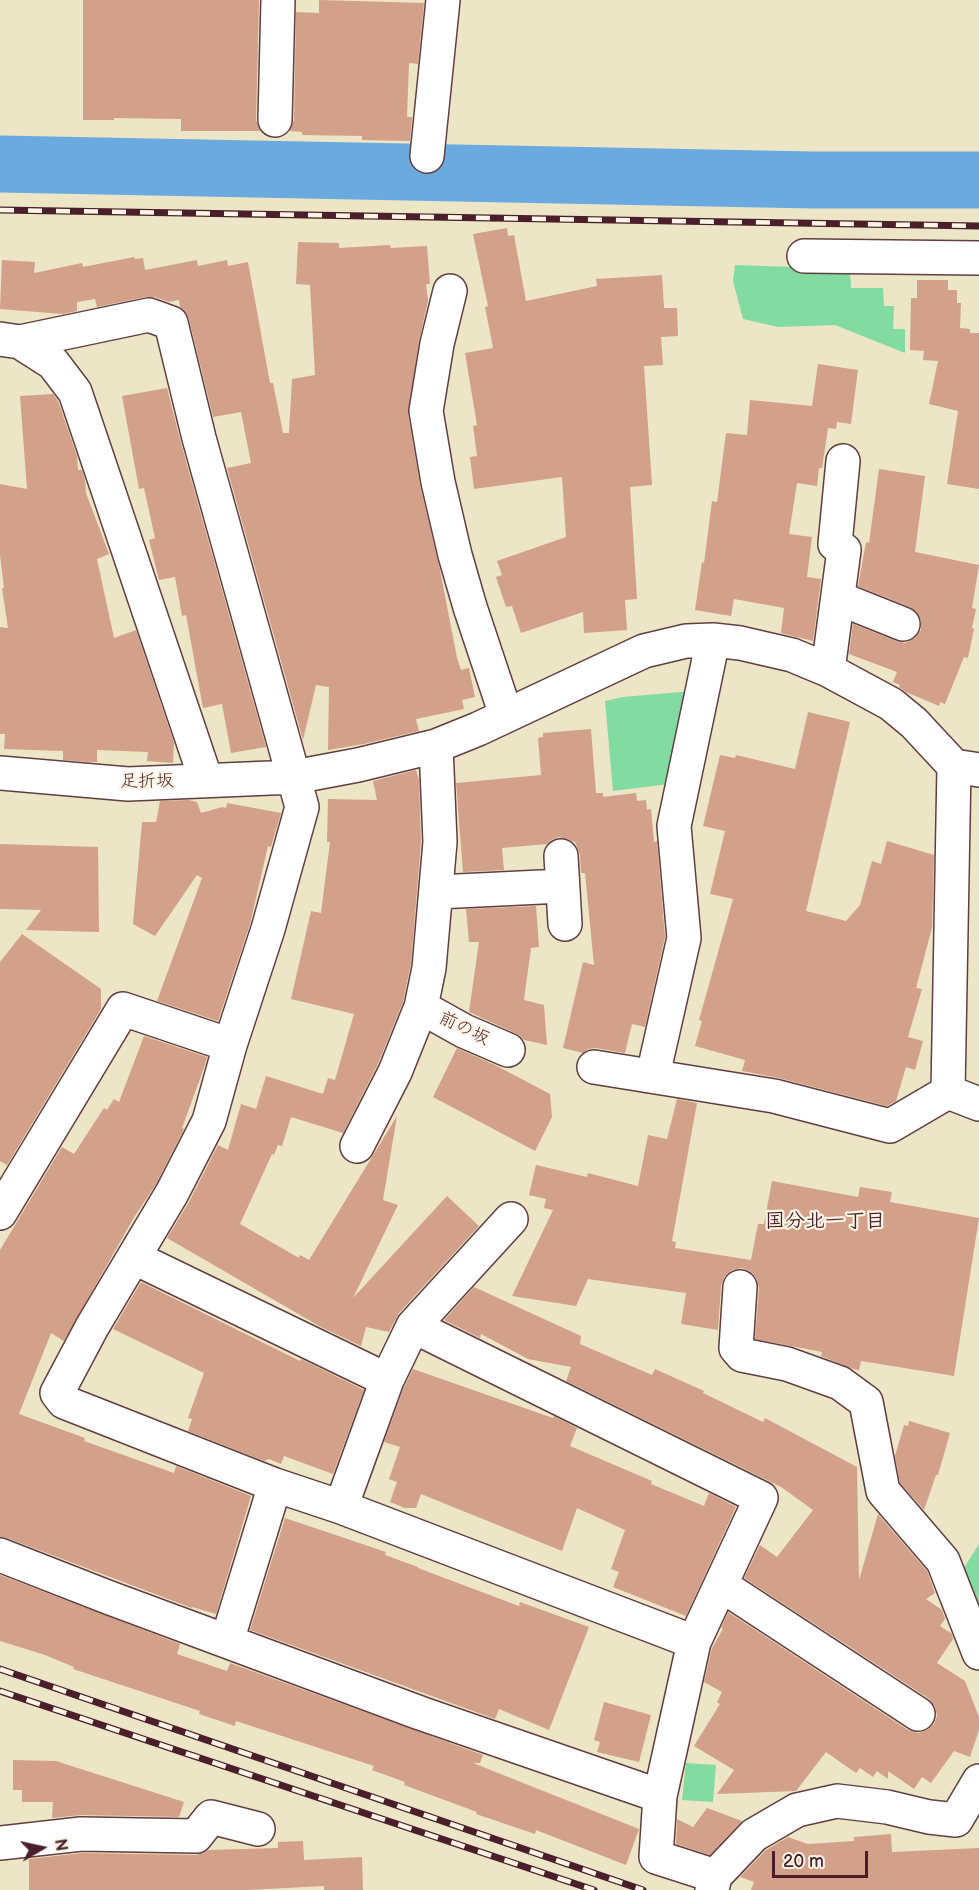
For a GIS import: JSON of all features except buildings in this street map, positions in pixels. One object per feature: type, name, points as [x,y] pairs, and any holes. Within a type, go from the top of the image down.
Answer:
[{"type":"street","points":[[275,120],[278,0]]},
{"type":"street","points":[[427,156],[443,0]]},
{"type":"street","points":[[804,256],[979,258]]},
{"type":"street","points":[[450,291],[437,344],[426,411],[438,482],[455,555],[506,715]]},
{"type":"street","points":[[10,340],[149,315],[171,323],[199,438],[302,807],[209,1121],[172,1193],[92,1327],[57,1393],[64,1402],[275,1485],[341,1507],[694,1642]]},
{"type":"street","points":[[10,340],[53,363],[75,392],[207,780]]},
{"type":"street","points":[[828,670],[844,550],[835,544],[843,461]]},
{"type":"street","points":[[838,598],[903,624]]},
{"type":"street","points":[[653,1075],[684,938],[674,826],[713,640]]},
{"type":"street","name":"足折坂","points":[[0,773],[128,784],[294,777],[372,762],[436,746],[478,729],[644,651],[686,641],[713,640],[740,643],[792,655],[828,670],[891,704],[966,768]]},
{"type":"street","points":[[357,1146],[395,1072],[421,1007],[429,968],[440,842],[436,746]]},
{"type":"street","points":[[948,1092],[966,768]]},
{"type":"street","points":[[437,892],[562,871],[565,924]]},
{"type":"street","name":"前の坂","points":[[421,1007],[464,1031],[508,1050]]},
{"type":"street","points":[[0,1213],[123,1009],[230,1046]]},
{"type":"street","points":[[594,1067],[774,1096],[890,1126],[948,1092]]},
{"type":"street","points":[[948,1092],[979,1104]]},
{"type":"street","points":[[341,1507],[387,1380],[413,1326],[511,1219]]},
{"type":"street","points":[[135,1257],[387,1380]]},
{"type":"street","points":[[740,1287],[736,1348],[742,1355],[787,1364],[840,1383],[866,1402],[883,1491],[943,1561],[979,1653]]},
{"type":"street","points":[[413,1326],[761,1498],[694,1642],[660,1796],[656,1857],[714,1883],[754,1835],[797,1810],[837,1801],[887,1807],[929,1817],[967,1822],[979,1781]]},
{"type":"street","points":[[227,1641],[275,1485]]},
{"type":"street","points":[[0,1555],[420,1713],[660,1796]]},
{"type":"street","points":[[721,1585],[918,1714]]},
{"type":"street","points":[[4,1843],[81,1834],[196,1836],[211,1817],[258,1829]]},
{"type":"green space","points":[[735,265],[850,269],[851,288],[883,288],[884,306],[894,306],[893,329],[905,329],[905,353],[835,325],[778,327],[743,319],[733,281]]},
{"type":"green space","points":[[693,691],[669,784],[613,791],[605,701],[623,697]]},
{"type":"green space","points":[[979,1544],[979,1618],[962,1571]]},
{"type":"green space","points":[[686,1763],[716,1765],[713,1802],[682,1800]]},
{"type":"waterway","points":[[0,164],[812,180],[979,180]]},
{"type":"railway","points":[[0,210],[979,226]]},
{"type":"railway","points":[[0,1669],[643,1890]]},
{"type":"railway","points":[[0,1691],[594,1890]]},
{"type":"district","name":"国分北一丁目","points":[[825,1222]]}]
